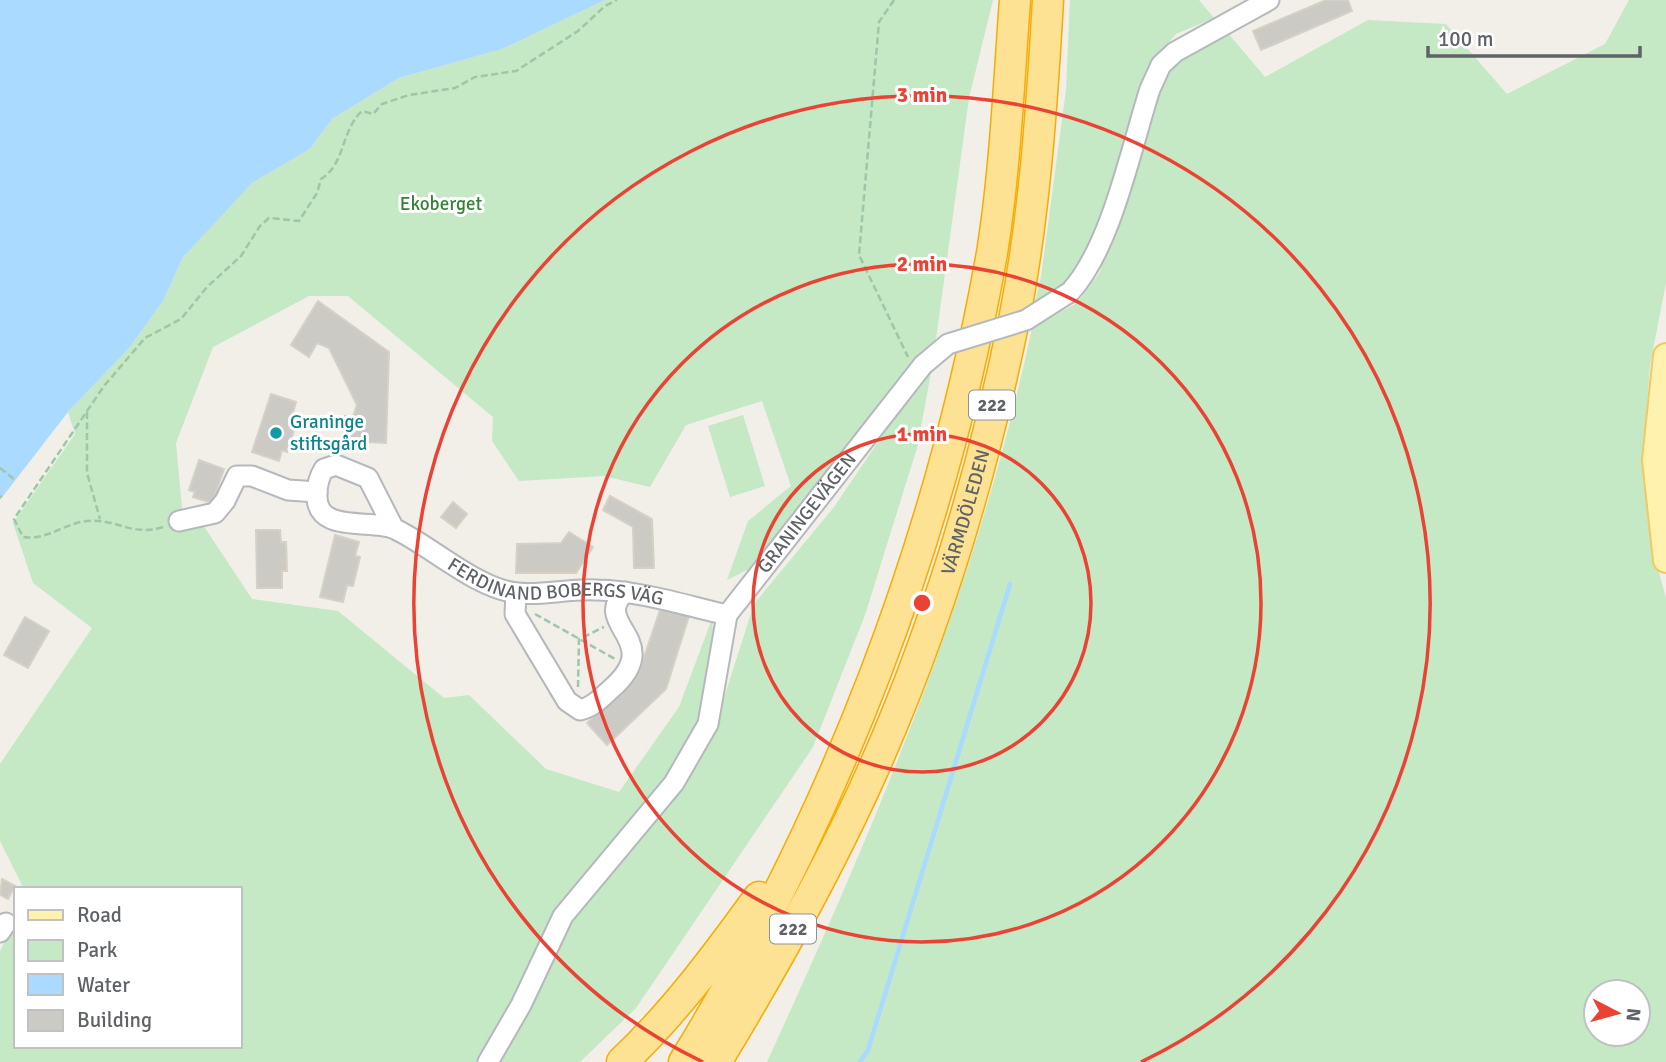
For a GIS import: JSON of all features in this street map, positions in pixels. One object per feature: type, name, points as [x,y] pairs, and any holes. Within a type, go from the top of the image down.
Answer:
[{"type":"highway","name":"VÄRMDÖLEDEN","points":[[684,1062],[731,985],[807,832],[854,725],[897,615],[966,386],[992,250],[1015,0]]},
{"type":"highway","name":"VÄRMDÖLEDEN","points":[[716,1062],[771,973],[863,793],[901,701],[955,546],[1015,314],[1041,120],[1048,0]]},
{"type":"highway","points":[[622,1062],[647,1038],[716,956],[807,832]]},
{"type":"main road","points":[[1666,356],[1655,460],[1666,560]]},
{"type":"street","name":"GRANINGEVÄGEN","points":[[488,1062],[521,1005],[563,916],[674,783],[708,724],[727,615],[921,368],[948,344],[1026,320],[1070,292],[1083,278],[1102,239],[1150,89],[1161,65],[1193,41],[1269,0]]},
{"type":"street","points":[[336,465],[358,471],[375,486],[393,527],[338,521],[323,513],[316,500],[324,469],[336,465]]},
{"type":"street","points":[[180,521],[215,513],[237,476],[251,476],[288,490],[317,492]]},
{"type":"street","name":"FERDINAND BOBERGS VÄG","points":[[393,527],[453,565],[515,598],[594,589],[625,592],[727,615]]},
{"type":"street","points":[[515,598],[515,614],[567,701],[578,709],[590,708],[625,676],[630,668],[633,645],[615,615],[615,605],[625,592]]},
{"type":"path","points":[[180,521],[142,531],[100,520],[83,521],[35,539],[23,537],[14,519],[87,409],[145,338],[181,319],[207,287],[241,256],[260,226],[269,218],[299,221],[317,193],[321,179],[332,172],[353,120],[362,111],[373,114],[382,104],[409,95],[455,88],[475,77],[516,71],[578,31],[605,6],[617,0]]},
{"type":"path","points":[[894,0],[879,22],[859,255],[910,360],[921,368]]},
{"type":"path","points":[[87,409],[87,473],[100,520]]},
{"type":"path","points":[[0,468],[15,480]]},
{"type":"path","points":[[515,598],[630,668]]},
{"type":"path","points":[[578,709],[579,639]]},
{"type":"green space","name":"Ekoberget","points":[[605,0],[993,0],[969,98],[936,339],[909,365],[751,568],[727,580],[748,521],[791,486],[762,401],[686,425],[650,487],[604,476],[519,481],[492,441],[493,417],[348,296],[309,296],[213,347],[176,443],[182,509],[203,525],[252,599],[338,611],[444,698],[469,695],[546,769],[619,792],[679,707],[712,619],[714,642],[698,720],[658,792],[560,908],[479,1062],[0,1062],[0,951],[14,923],[14,1048],[242,1048],[242,887],[23,887],[0,841],[0,764],[92,628],[33,583],[13,523],[75,434],[68,412],[130,347],[163,301],[183,257],[252,183],[310,149],[332,119],[399,78],[502,49]]},
{"type":"green space","points":[[1070,0],[1199,0],[1214,18],[1176,34],[1156,57],[1096,227],[1073,278],[1053,296],[1034,305],[1041,277],[1066,90]]},
{"type":"green space","points":[[1629,0],[1666,0],[1666,283],[1650,365],[1646,419],[1658,569],[1666,598],[1666,1062],[767,1062],[847,883],[920,702],[983,518],[1010,424],[1032,328],[1077,303],[1100,272],[1156,90],[1162,79],[1186,55],[1227,32],[1265,77],[1368,20],[1446,24],[1507,94],[1605,44]]},
{"type":"green space","points":[[931,373],[917,448],[865,615],[813,747],[636,1008],[580,1062],[497,1062],[571,921],[715,726],[754,604],[834,507],[916,386]]},
{"type":"green space","points":[[743,415],[765,486],[730,497],[708,426]]},
{"type":"water","points":[[0,0],[605,0],[502,49],[399,78],[332,119],[310,149],[252,183],[183,257],[163,301],[130,347],[68,412],[0,500]]},
{"type":"building","points":[[1326,0],[1348,0],[1352,11],[1261,50],[1253,31]]},
{"type":"building","points":[[318,301],[389,352],[386,443],[342,441],[345,416],[353,416],[357,405],[329,348],[317,343],[309,357],[291,345]]},
{"type":"building","name":"Graninge stiftsgård","points":[[271,394],[296,402],[293,413],[299,415],[287,452],[282,450],[279,461],[252,452]]},
{"type":"building","points":[[199,460],[224,469],[212,503],[193,497],[195,492],[189,490]]},
{"type":"building","points":[[610,496],[652,519],[654,568],[634,568],[633,527],[603,510]]},
{"type":"building","points":[[453,502],[467,514],[456,528],[441,517]]},
{"type":"building","points":[[256,530],[280,530],[281,542],[286,542],[287,571],[282,571],[282,588],[257,588]]},
{"type":"building","points":[[569,532],[593,547],[576,573],[516,573],[517,544],[561,543]]},
{"type":"building","points":[[335,535],[359,542],[355,556],[360,557],[353,586],[347,585],[343,602],[320,597]]},
{"type":"building","points":[[661,607],[689,616],[666,689],[607,745],[587,723],[639,672]]},
{"type":"building","points":[[25,617],[49,631],[28,668],[4,655]]},
{"type":"building","points":[[2,879],[15,886],[8,899],[0,895]]},
{"type":"waterway","points":[[860,1062],[868,1050],[1010,584]]},
{"type":"place","name":"Graninge stiftsgård","points":[[276,433]]}]
